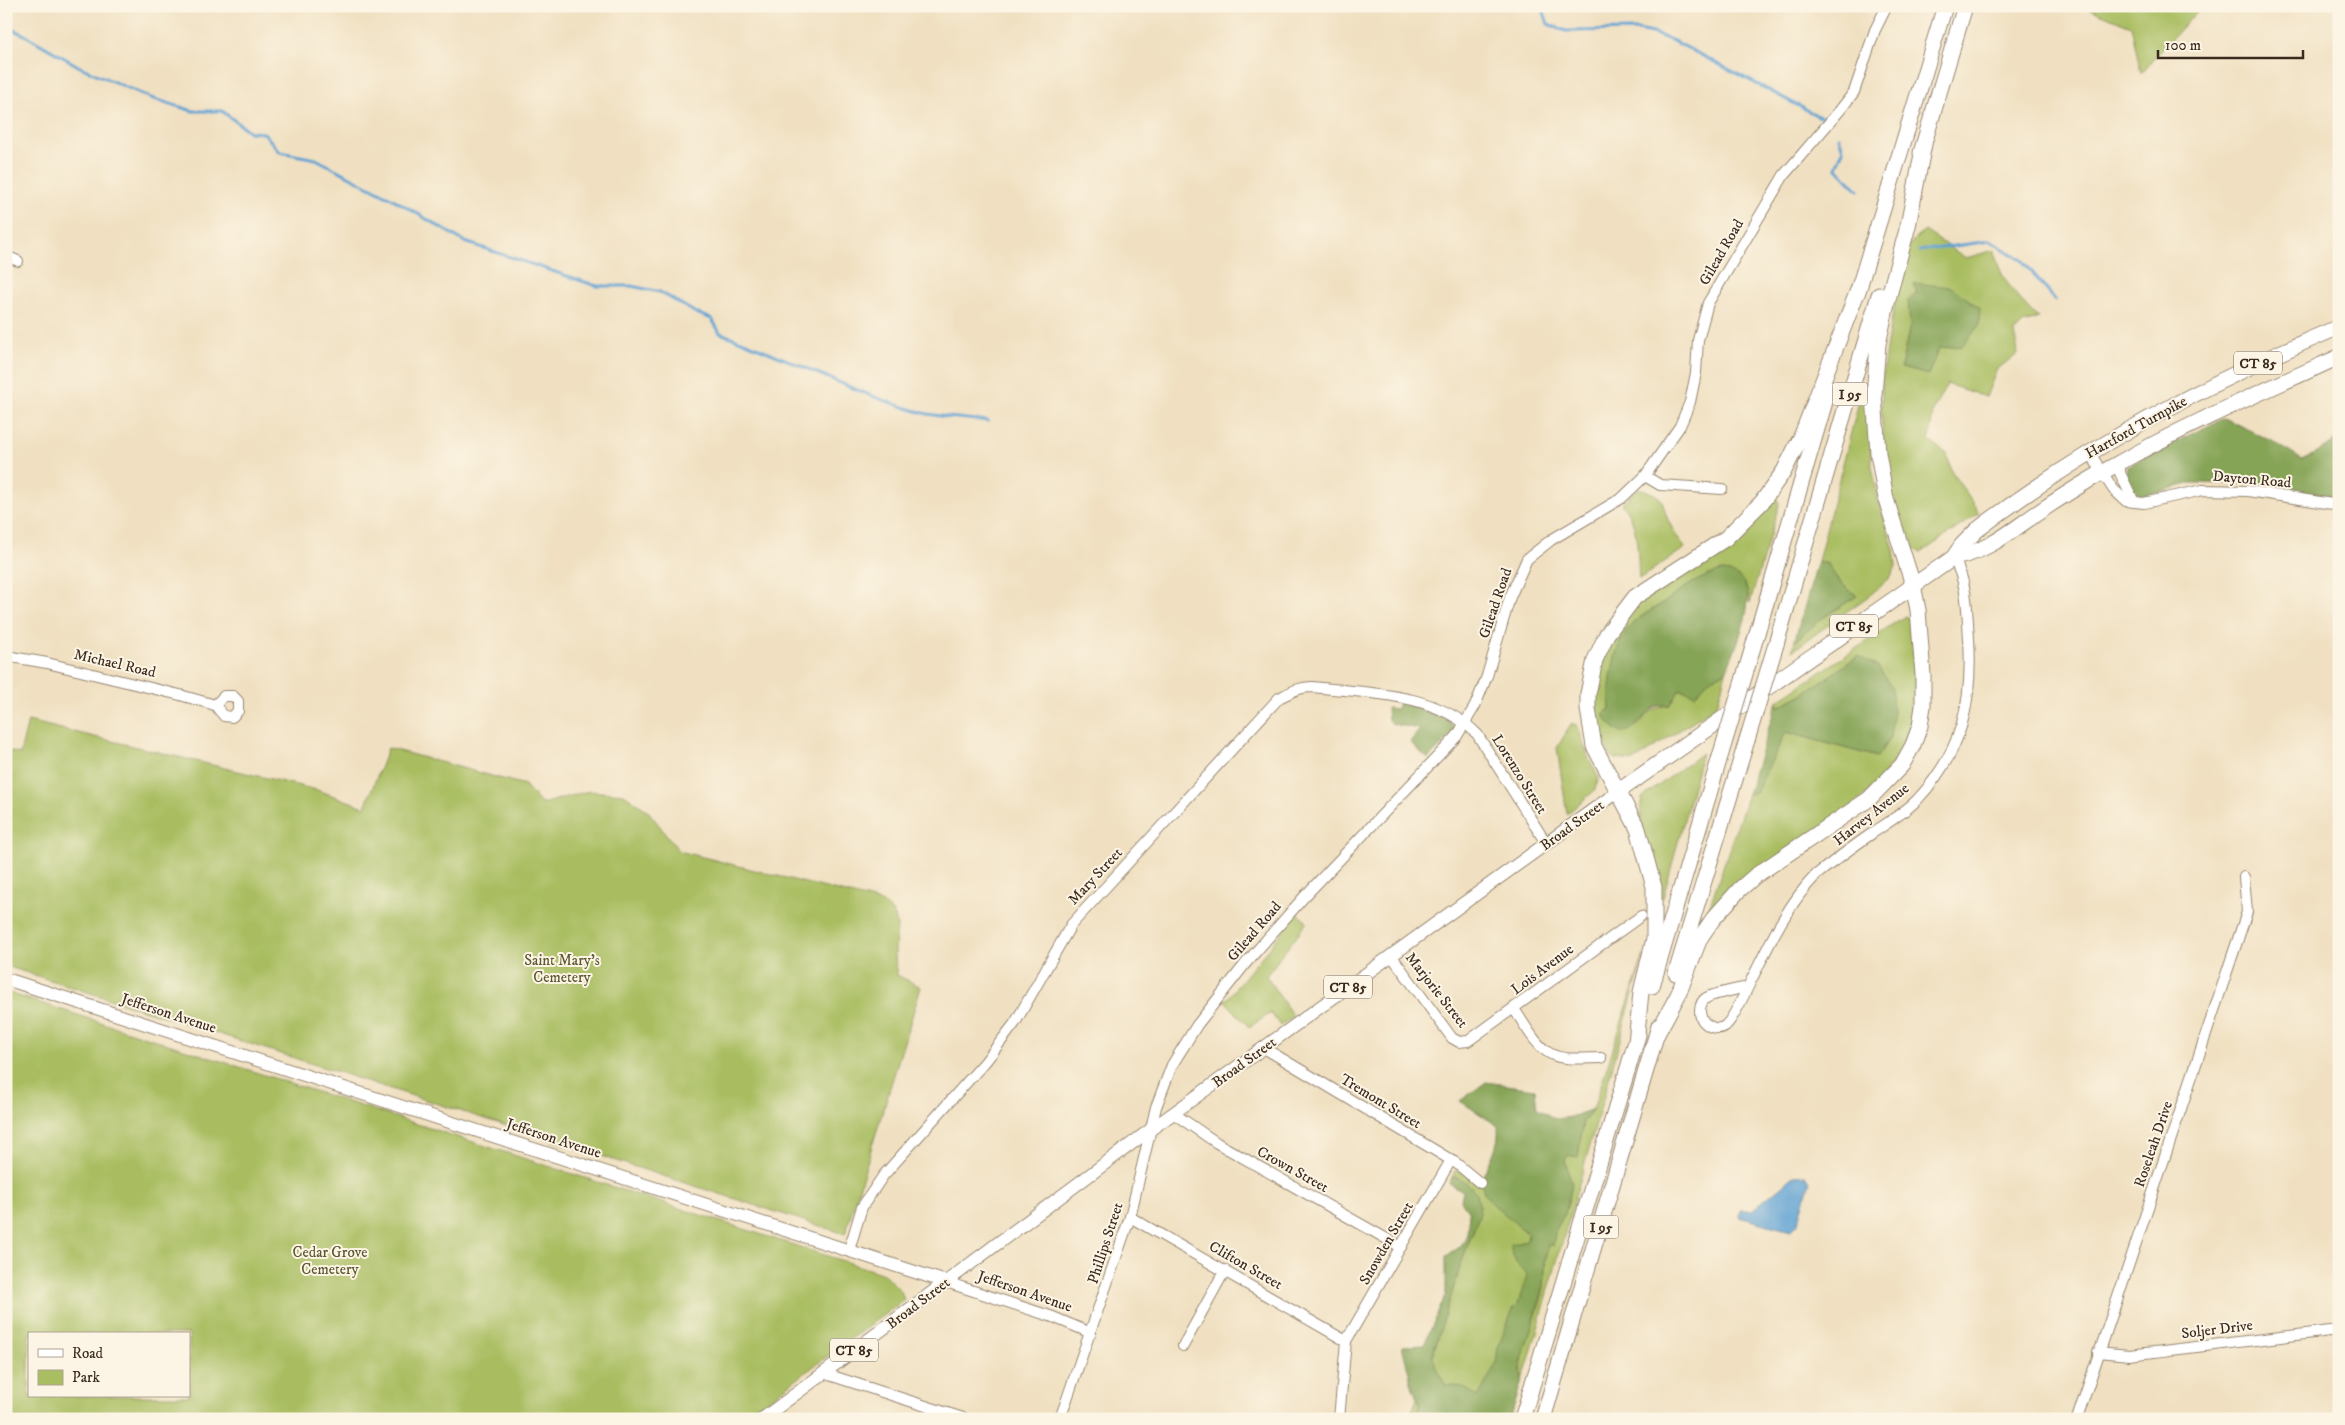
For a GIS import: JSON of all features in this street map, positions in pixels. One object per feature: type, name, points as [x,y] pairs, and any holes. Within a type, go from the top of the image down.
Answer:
[{"type":"highway","name":"I 95","points":[[1522,1419],[1945,6]]},
{"type":"highway","name":"I 95","points":[[1544,1419],[1657,1034],[1776,644],[1965,6]]},
{"type":"highway","points":[[1657,1034],[1678,995],[1700,938],[1713,919],[1739,890],[1783,856],[1869,799],[1902,765],[1916,739],[1923,706],[1921,641],[1913,585],[1886,499],[1878,453],[1874,396],[1878,344],[1908,226],[1924,144]]},
{"type":"highway","points":[[1636,1043],[1641,992],[1654,939],[1654,887],[1638,829],[1594,746],[1588,709],[1588,694],[1594,660],[1607,634],[1636,597],[1726,538],[1758,507],[1784,471],[1801,437],[1860,285]]},
{"type":"highway","name":"Hartford Turnpike","points":[[1730,713],[1953,558],[1962,545],[1977,530],[2089,452],[2178,403],[2284,350],[2339,327]]},
{"type":"highway","name":"Hartford Turnpike","points":[[1953,558],[1968,555],[1988,546],[2120,462],[2235,404],[2339,357]]},
{"type":"highway","name":"Broad Street","points":[[1619,791],[1730,713]]},
{"type":"main road","name":"Broad Street","points":[[762,1419],[1150,1130],[1619,791]]},
{"type":"main road","name":"Jefferson Avenue","points":[[6,979],[946,1282]]},
{"type":"street","name":"Gilead Road","points":[[1150,1130],[1158,1098],[1168,1074],[1197,1026],[1246,964],[1304,896],[1457,736],[1466,723],[1487,676],[1510,597],[1527,559],[1551,540],[1622,498],[1645,476],[1680,426],[1690,402],[1696,373],[1698,340],[1708,303],[1784,175],[1854,92],[1875,30],[1888,6]]},
{"type":"street","points":[[6,256],[18,261]]},
{"type":"street","points":[[2089,452],[2113,489],[2126,501],[2134,502]]},
{"type":"street","points":[[2120,462],[2120,473],[2134,502]]},
{"type":"street","points":[[1645,476],[1660,485],[1722,490]]},
{"type":"street","name":"Dayton Road","points":[[2134,502],[2144,503],[2203,490],[2248,490],[2339,505]]},
{"type":"street","name":"Harvey Avenue","points":[[1747,987],[1706,998],[1701,1005],[1700,1016],[1712,1027],[1719,1028],[1725,1026],[1747,987],[1774,935],[1806,885],[1816,875],[1916,800],[1942,770],[1955,748],[1962,729],[1967,705],[1971,668],[1964,582],[1953,558]]},
{"type":"street","name":"Michael Road","points":[[6,656],[47,663],[215,705]]},
{"type":"street","name":"Mary Street","points":[[849,1250],[862,1207],[877,1184],[985,1062],[1009,1030],[1070,925],[1279,698],[1300,687],[1394,696],[1449,713],[1466,723]]},
{"type":"street","name":"Lorenzo Street","points":[[1466,723],[1477,734],[1546,843]]},
{"type":"street","name":"Roseleah Drive","points":[[2077,1419],[2247,912],[2244,877]]},
{"type":"street","name":"Lois Avenue","points":[[1459,1042],[1468,1041],[1641,916]]},
{"type":"street","name":"Marjorie Street","points":[[1391,955],[1452,1038],[1459,1042]]},
{"type":"street","points":[[1514,1009],[1544,1049],[1552,1054],[1601,1058]]},
{"type":"street","name":"Tremont Street","points":[[1264,1048],[1450,1160],[1480,1182]]},
{"type":"street","name":"Crown Street","points":[[1173,1114],[1216,1143],[1401,1248]]},
{"type":"street","name":"Phillips Street","points":[[1060,1419],[1130,1217],[1150,1130]]},
{"type":"street","name":"Snowden Street","points":[[1346,1341],[1450,1160]]},
{"type":"street","name":"Clifton Street","points":[[1130,1217],[1346,1341]]},
{"type":"street","points":[[1183,1346],[1225,1270]]},
{"type":"street","name":"Jefferson Avenue","points":[[946,1282],[1053,1317],[1090,1333]]},
{"type":"street","name":"Soljer Drive","points":[[2098,1352],[2129,1355],[2339,1330]]},
{"type":"street","points":[[1339,1419],[1346,1341]]},
{"type":"street","points":[[823,1373],[966,1419]]},
{"type":"green space","points":[[2082,6],[2202,6],[2141,73],[2131,26]]},
{"type":"green space","points":[[1925,231],[1966,258],[1994,250],[2000,270],[2010,287],[2038,318],[2023,324],[2015,332],[2018,354],[1997,369],[1986,397],[1947,384],[1933,411],[1929,441],[1947,454],[1951,470],[1979,513],[1921,553],[1914,549],[1906,539],[1895,506],[1884,450],[1882,395],[1887,340],[1906,258],[1912,242]],"holes":[[[1914,284],[1963,346],[1939,348],[1901,367],[1917,293]]]},
{"type":"green space","points":[[1914,283],[1951,287],[1980,308],[1979,325],[1963,346],[1939,348],[1928,375],[1901,368],[1910,325],[1908,301],[1917,293]]},
{"type":"green space","points":[[1864,382],[1868,384],[1872,467],[1880,505],[1894,549],[1896,566],[1890,578],[1870,595],[1792,651],[1796,642],[1803,634],[1856,594],[1845,587],[1828,568],[1818,561]]},
{"type":"green space","points":[[2224,418],[2272,441],[2302,460],[2339,439],[2339,485],[2332,498],[2269,484],[2192,483],[2142,496],[2134,491],[2127,479],[2127,466]]},
{"type":"green space","points":[[1639,488],[1660,498],[1677,537],[1685,548],[1639,579],[1635,529],[1632,520],[1621,504]]},
{"type":"green space","points":[[1775,498],[1778,500],[1779,505],[1750,603],[1746,586],[1723,571],[1708,575],[1695,582],[1639,618],[1631,625],[1620,642],[1611,677],[1610,709],[1604,713],[1637,726],[1651,712],[1660,707],[1670,705],[1680,689],[1695,694],[1711,678],[1726,672],[1717,705],[1634,761],[1616,759],[1610,755],[1604,742],[1598,718],[1596,694],[1600,670],[1609,643],[1638,604],[1728,544],[1751,524]]},
{"type":"green space","points":[[1818,561],[1828,564],[1839,582],[1857,596],[1825,616],[1794,642]]},
{"type":"green space","points":[[1723,571],[1737,576],[1745,585],[1748,598],[1742,629],[1726,672],[1711,678],[1695,695],[1680,689],[1670,705],[1662,705],[1652,709],[1631,730],[1619,731],[1612,726],[1604,713],[1610,709],[1613,665],[1620,642],[1625,633],[1640,618],[1688,586],[1708,575]]},
{"type":"green space","points":[[1905,616],[1910,619],[1914,636],[1914,706],[1907,737],[1891,765],[1865,796],[1708,916],[1709,908],[1748,794],[1756,792],[1786,732],[1877,757],[1858,656],[1805,693],[1777,707],[1777,701]]},
{"type":"green space","points":[[1858,656],[1878,667],[1892,688],[1893,711],[1890,738],[1877,757],[1786,732],[1756,792],[1748,794],[1777,701],[1778,707],[1805,693]]},
{"type":"green space","points":[[1399,701],[1447,719],[1454,729],[1453,734],[1428,759],[1410,742],[1420,729],[1393,724],[1388,720],[1387,708],[1397,709]]},
{"type":"green space","name":"Saint Mary's Cemetery","points":[[28,721],[317,790],[365,807],[388,748],[525,785],[541,804],[589,791],[624,794],[648,811],[679,851],[881,902],[893,912],[897,923],[895,960],[897,975],[921,987],[845,1234],[6,966],[6,750],[20,754]]},
{"type":"green space","points":[[1572,723],[1578,726],[1586,752],[1599,779],[1594,791],[1567,814],[1557,748]]},
{"type":"green space","points":[[1702,753],[1663,898],[1661,897],[1643,834],[1641,821],[1642,798]]},
{"type":"green space","points":[[1298,913],[1307,922],[1266,976],[1293,1016],[1280,1026],[1271,1013],[1249,1027],[1225,1001]]},
{"type":"green space","points":[[1644,955],[1522,1380],[1523,1356],[1544,1286],[1547,1249],[1549,1244],[1553,1245],[1556,1227],[1565,1214],[1572,1185],[1565,1160],[1568,1155],[1578,1157],[1583,1121],[1593,1109]]},
{"type":"green space","name":"Cedar Grove Cemetery","points":[[6,992],[884,1274],[901,1291],[904,1300],[742,1419],[6,1419]]},
{"type":"green space","points":[[1486,1082],[1535,1089],[1537,1108],[1555,1119],[1571,1117],[1593,1109],[1583,1121],[1578,1157],[1568,1155],[1565,1160],[1572,1185],[1565,1214],[1556,1227],[1553,1246],[1549,1244],[1545,1255],[1544,1286],[1520,1366],[1522,1380],[1510,1419],[1415,1419],[1420,1404],[1413,1389],[1402,1346],[1424,1345],[1446,1294],[1446,1256],[1463,1243],[1467,1233],[1469,1212],[1461,1201],[1463,1191],[1449,1183],[1452,1177],[1466,1182],[1477,1193],[1480,1213],[1464,1255],[1432,1356],[1445,1385],[1463,1387],[1478,1397],[1496,1364],[1498,1348],[1513,1309],[1518,1304],[1527,1275],[1516,1262],[1510,1245],[1527,1241],[1528,1234],[1493,1204],[1484,1193],[1481,1178],[1496,1147],[1498,1126],[1460,1101]]},
{"type":"green space","points":[[1456,1170],[1481,1178],[1549,1222],[1477,1419],[1409,1419],[1433,1359],[1432,1357],[1464,1255],[1480,1213],[1457,1177],[1452,1177]]},
{"type":"water","points":[[1806,1175],[1810,1181],[1798,1224],[1791,1231],[1739,1217],[1740,1210],[1752,1210],[1794,1176]]},
{"type":"waterway","points":[[1542,6],[1548,24],[1566,31],[1638,30],[1676,42],[1822,118]]},
{"type":"waterway","points":[[6,27],[23,34],[80,67],[151,98],[193,111],[222,111],[250,132],[264,133],[280,152],[316,159],[393,199],[465,242],[597,286],[631,286],[660,292],[696,313],[712,319],[720,333],[869,395],[928,414],[988,421]]},
{"type":"waterway","points":[[1839,137],[1843,150],[1836,167],[1858,190]]},
{"type":"waterway","points":[[1919,251],[1990,241],[2022,260],[2055,300]]}]
